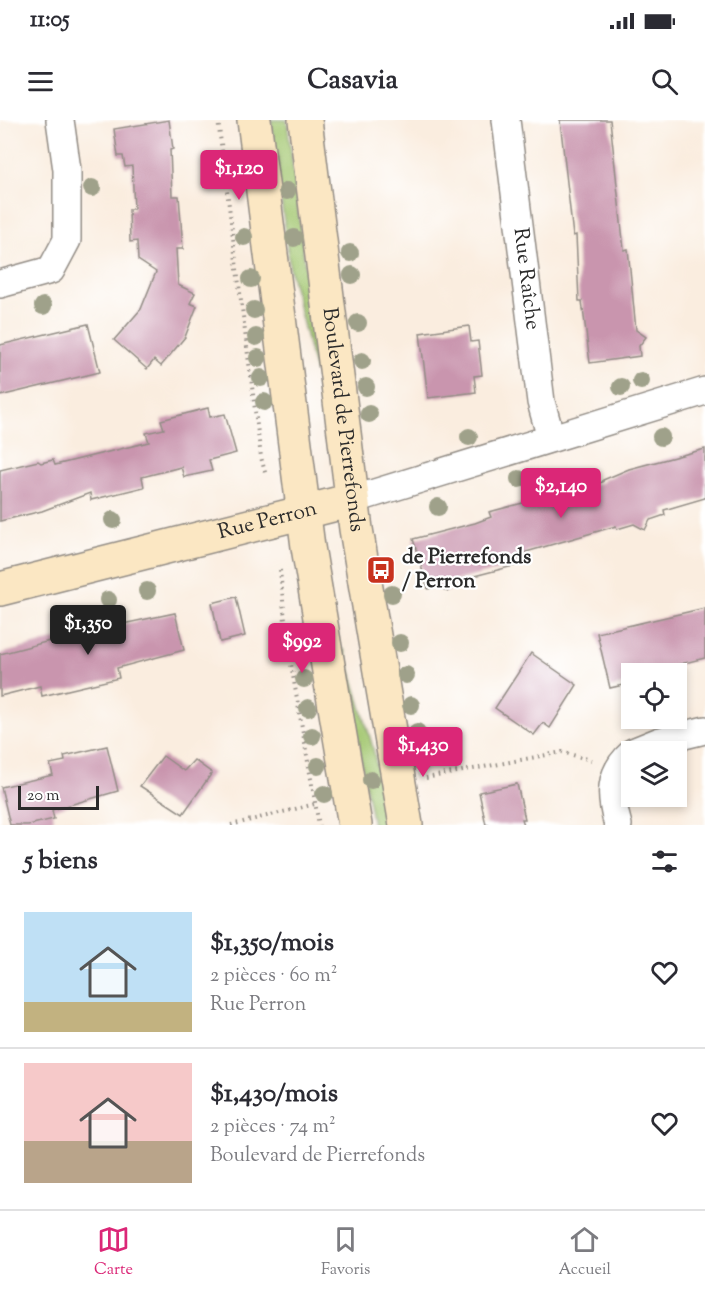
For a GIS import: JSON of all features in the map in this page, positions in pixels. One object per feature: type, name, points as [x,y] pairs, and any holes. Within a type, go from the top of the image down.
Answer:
[{"type":"main road","points":[[254,120],[303,513],[324,652],[355,825]]},
{"type":"main road","name":"Boulevard de Pierrefonds","points":[[305,120],[352,500],[375,652],[406,825]]},
{"type":"main road","name":"Rue Perron","points":[[0,589],[352,500]]},
{"type":"street","points":[[0,284],[51,270],[68,240],[67,170],[60,120]]},
{"type":"street","name":"Rue Raîche","points":[[506,120],[542,402],[551,438]]},
{"type":"street","name":"Rue Perron","points":[[352,500],[705,391]]},
{"type":"street","points":[[660,741],[705,730]]},
{"type":"street","points":[[618,825],[613,807],[612,783],[621,762]]},
{"type":"path","points":[[218,120],[261,457],[267,476],[271,480]]},
{"type":"path","points":[[281,566],[279,579],[284,621],[319,825]]},
{"type":"path","points":[[417,780],[562,752],[591,760]]},
{"type":"path","points":[[231,825],[323,802]]},
{"type":"green space","points":[[271,120],[287,120],[318,371],[315,372],[290,270]]},
{"type":"green space","points":[[344,649],[373,748],[388,825],[373,825],[341,650]]},
{"type":"building","points":[[169,120],[173,149],[170,150],[172,196],[179,196],[183,249],[176,249],[178,285],[195,293],[190,303],[197,306],[185,337],[161,366],[154,360],[147,369],[114,340],[141,309],[156,272],[138,260],[137,241],[130,242],[129,209],[134,209],[132,166],[125,167],[123,156],[118,156],[114,129]]},
{"type":"building","points":[[560,120],[610,120],[624,250],[628,249],[636,330],[646,337],[639,346],[640,356],[590,363],[582,301],[579,301],[576,235],[573,236]]},
{"type":"building","points":[[88,324],[100,372],[0,396],[0,345]]},
{"type":"building","points":[[469,326],[471,342],[478,341],[482,375],[474,376],[476,392],[428,398],[420,333]]},
{"type":"building","points":[[208,408],[210,417],[225,414],[236,453],[209,460],[212,471],[184,477],[181,467],[142,477],[144,487],[91,500],[90,493],[42,511],[0,521],[0,470],[38,461],[41,463],[53,460],[55,465],[149,442],[146,433],[164,429],[161,420]]},
{"type":"building","points":[[705,449],[705,498],[664,510],[665,515],[650,520],[645,530],[634,524],[617,529],[616,526],[526,552],[529,562],[455,581],[448,592],[438,586],[428,589],[413,539],[475,523],[491,517],[489,512],[603,482],[629,469]]},
{"type":"building","points":[[236,597],[245,636],[220,642],[212,603]]},
{"type":"building","points":[[705,608],[705,658],[684,663],[621,663],[621,686],[610,688],[597,633]]},
{"type":"building","points":[[175,613],[184,650],[117,668],[119,678],[42,696],[40,686],[0,696],[0,654],[122,622],[123,624]]},
{"type":"building","points":[[531,653],[577,685],[550,728],[543,723],[534,735],[495,708]]},
{"type":"building","points":[[107,746],[118,791],[52,810],[54,819],[28,825],[10,825],[1,787],[53,775],[50,764],[65,761],[64,756]]},
{"type":"building","points":[[163,756],[184,771],[194,760],[212,773],[183,814],[140,786]]},
{"type":"building","points":[[517,784],[525,819],[522,819],[524,825],[486,825],[479,792]]},
{"type":"place","name":"de Pierrefonds / Perron","points":[[381,570]]}]
